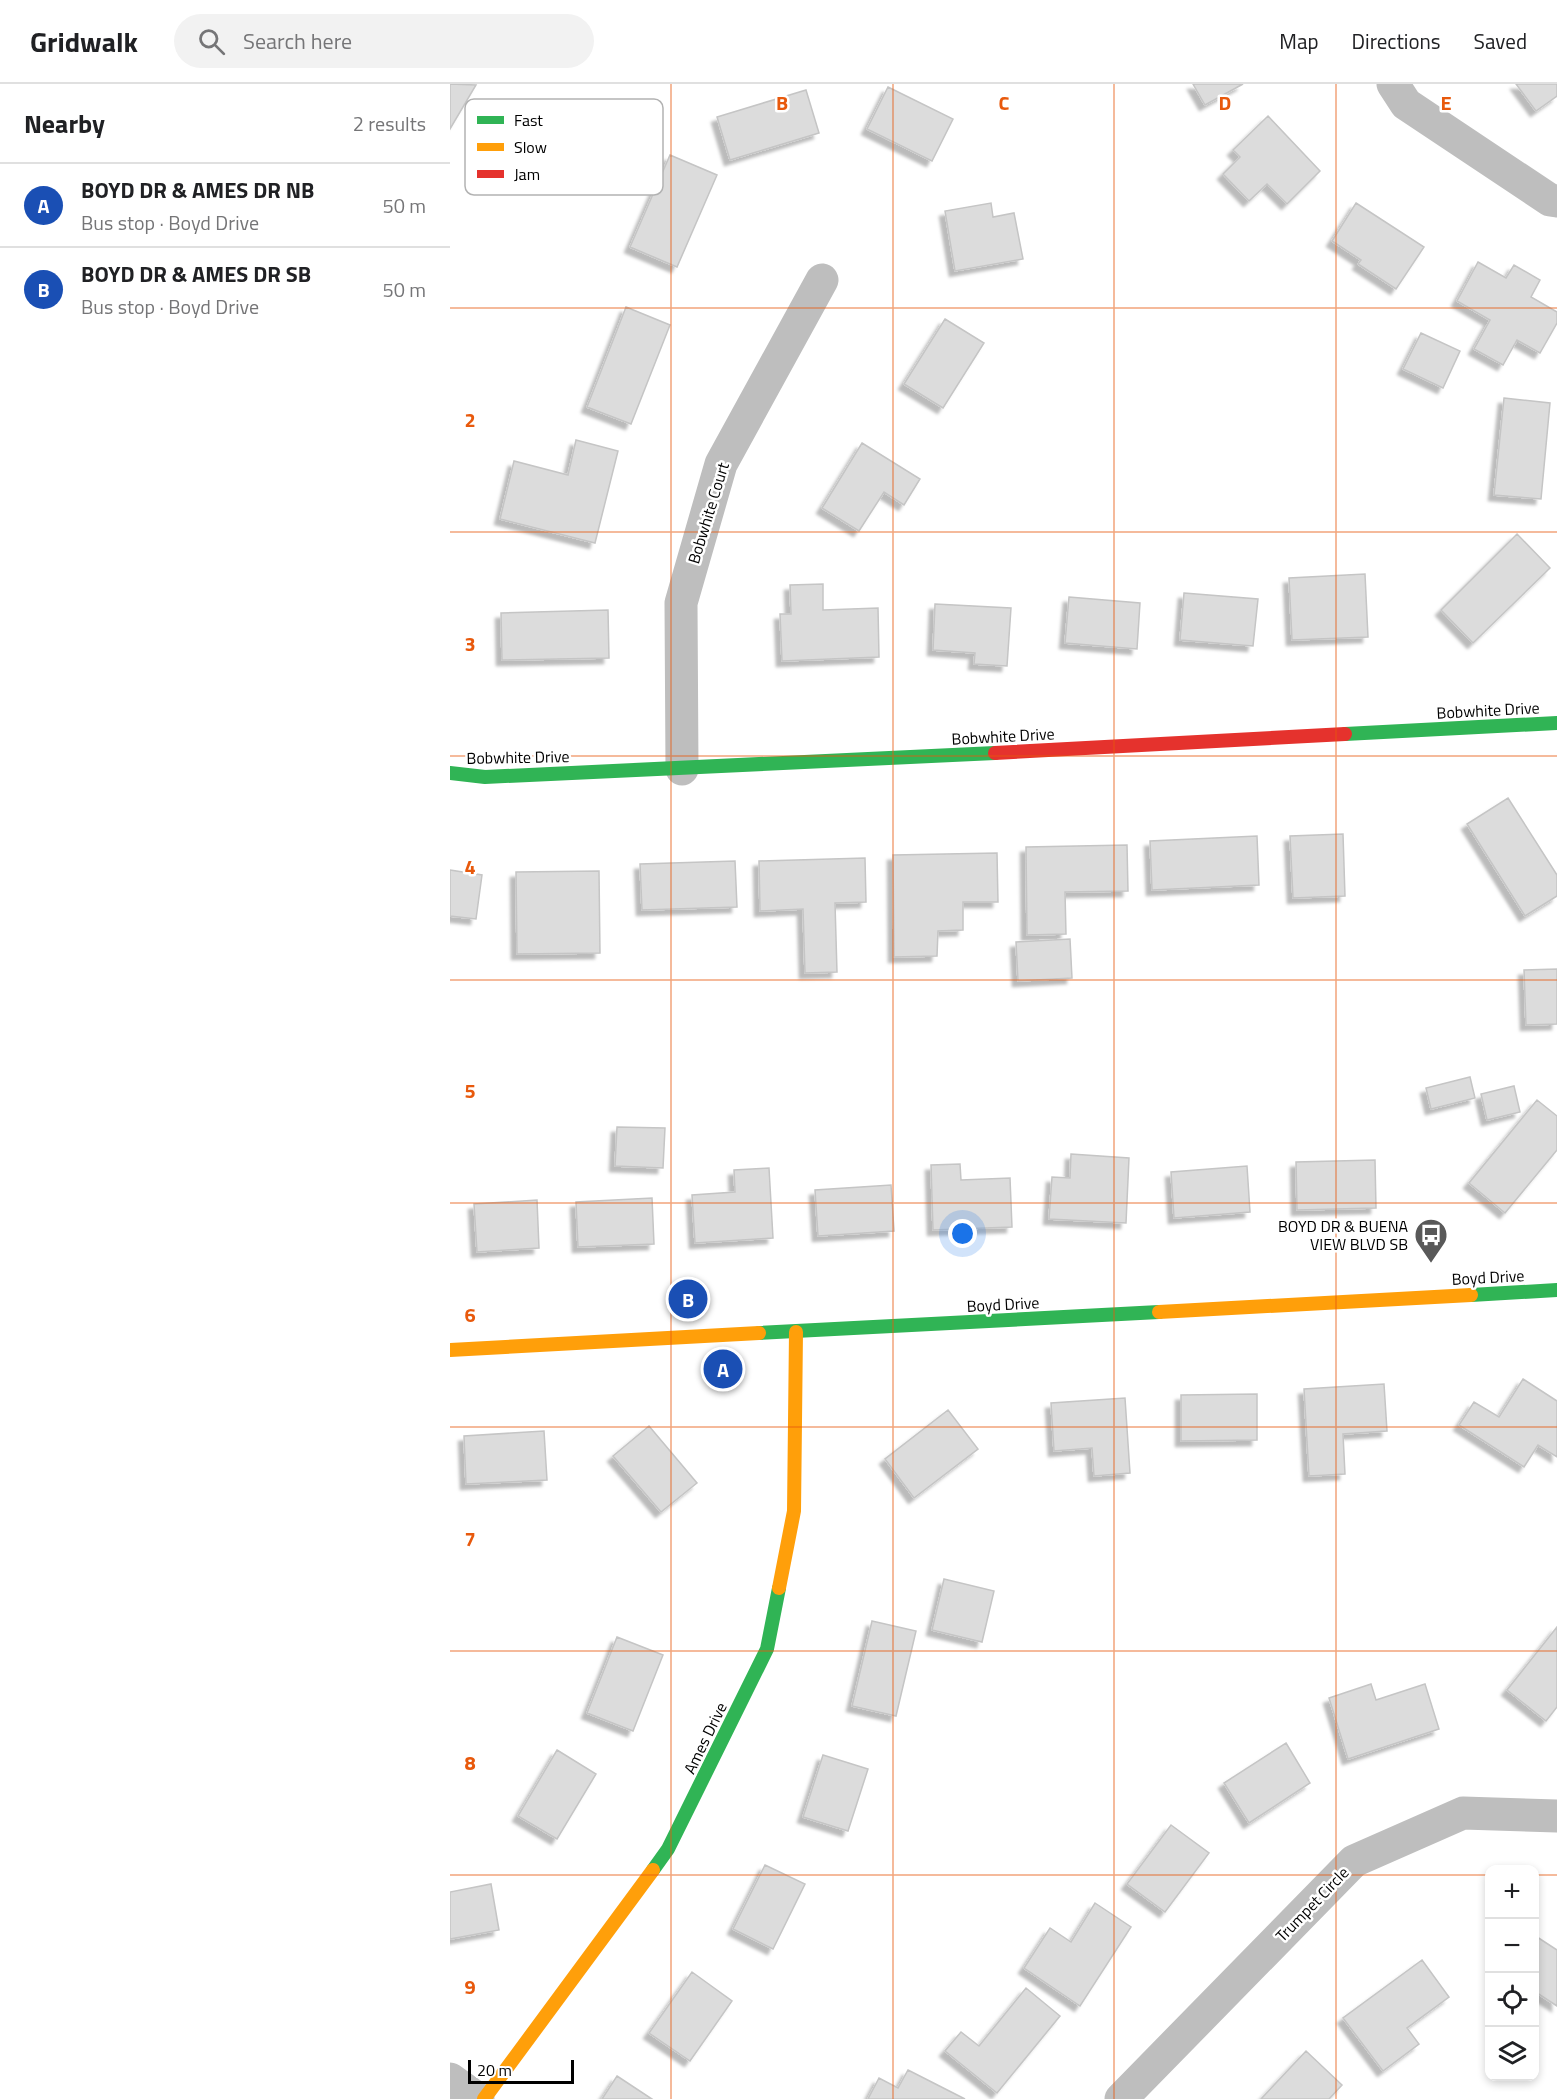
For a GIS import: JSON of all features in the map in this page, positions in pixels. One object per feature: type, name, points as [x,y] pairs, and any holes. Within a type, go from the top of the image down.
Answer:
[{"type":"street","points":[[1393,84],[1406,104],[1550,200],[1557,201]]},
{"type":"street","name":"Bobwhite Court","points":[[682,769],[681,603],[721,464],[822,280]]},
{"type":"street","name":"Bobwhite Drive","points":[[450,773],[485,777],[682,769],[1557,723]]},
{"type":"street","name":"Boyd Drive","points":[[450,1350],[1557,1290]]},
{"type":"street","name":"Ames Drive","points":[[484,2099],[668,1849],[767,1649],[794,1511],[796,1332]]},
{"type":"street","name":"Trumpet Circle","points":[[1121,2099],[1354,1861],[1463,1813],[1557,1816]]},
{"type":"street","points":[[450,2079],[478,2099]]},
{"type":"building","points":[[450,84],[476,85],[468,99],[465,99],[465,104],[450,129]]},
{"type":"building","points":[[1193,84],[1243,84],[1205,105]]},
{"type":"building","points":[[1516,84],[1557,84],[1557,96],[1536,111]]},
{"type":"building","points":[[888,87],[953,119],[932,161],[867,129]]},
{"type":"building","points":[[806,90],[819,133],[730,160],[717,117]]},
{"type":"building","points":[[1268,116],[1320,171],[1287,204],[1267,184],[1249,201],[1223,174],[1240,157],[1233,150]]},
{"type":"building","points":[[670,155],[717,175],[677,267],[630,247],[653,195],[663,195],[663,171]]},
{"type":"building","points":[[991,203],[993,217],[1014,213],[1023,259],[955,271],[945,211]]},
{"type":"building","points":[[1356,203],[1424,247],[1396,289],[1358,264],[1361,260],[1332,241]]},
{"type":"building","points":[[1478,262],[1506,278],[1514,265],[1540,280],[1531,297],[1557,312],[1557,323],[1540,353],[1517,340],[1503,365],[1474,349],[1490,320],[1457,301]]},
{"type":"building","points":[[626,307],[670,325],[631,424],[587,407]]},
{"type":"building","points":[[945,319],[984,343],[943,408],[904,384]]},
{"type":"building","points":[[1421,333],[1460,351],[1443,388],[1403,369]]},
{"type":"building","points":[[1504,398],[1550,403],[1541,499],[1494,495]]},
{"type":"building","points":[[576,440],[618,451],[595,543],[500,519],[514,461],[568,475]]},
{"type":"building","points":[[862,443],[920,479],[904,505],[884,492],[859,531],[822,508]]},
{"type":"building","points":[[1517,534],[1550,568],[1473,643],[1441,610]]},
{"type":"building","points":[[1365,574],[1368,637],[1292,640],[1289,578]]},
{"type":"building","points":[[823,584],[823,610],[878,608],[879,657],[782,661],[780,614],[791,614],[790,585]]},
{"type":"building","points":[[1184,593],[1258,599],[1253,646],[1180,640]]},
{"type":"building","points":[[1069,597],[1140,603],[1137,649],[1065,643]]},
{"type":"building","points":[[935,604],[1011,608],[1007,666],[974,664],[975,653],[933,650]]},
{"type":"building","points":[[608,610],[609,658],[502,660],[501,613]]},
{"type":"building","points":[[1508,798],[1557,875],[1557,896],[1525,916],[1467,824]]},
{"type":"building","points":[[1343,834],[1345,896],[1293,898],[1290,836]]},
{"type":"building","points":[[1257,836],[1259,885],[1152,890],[1150,841]]},
{"type":"building","points":[[1127,845],[1128,891],[1065,892],[1066,934],[1027,935],[1026,847]]},
{"type":"building","points":[[997,853],[998,902],[963,902],[963,930],[938,931],[937,956],[894,957],[893,855]]},
{"type":"building","points":[[865,858],[866,902],[835,903],[837,972],[805,973],[803,909],[760,911],[759,861]]},
{"type":"building","points":[[735,861],[737,907],[642,910],[640,864]]},
{"type":"building","points":[[450,870],[482,875],[476,919],[450,916]]},
{"type":"building","points":[[599,871],[600,953],[517,954],[516,872]]},
{"type":"building","points":[[1070,939],[1072,978],[1018,981],[1016,942]]},
{"type":"building","points":[[1557,969],[1557,1024],[1526,1025],[1524,970]]},
{"type":"building","points":[[1470,1077],[1475,1098],[1431,1109],[1426,1088]]},
{"type":"building","points":[[1514,1086],[1520,1112],[1487,1120],[1481,1094]]},
{"type":"building","points":[[1537,1100],[1557,1116],[1557,1150],[1505,1213],[1469,1183]]},
{"type":"building","points":[[617,1127],[665,1128],[663,1168],[615,1166]]},
{"type":"building","points":[[1071,1154],[1129,1158],[1126,1223],[1049,1219],[1052,1177],[1070,1178]]},
{"type":"building","points":[[1375,1160],[1376,1208],[1297,1210],[1296,1162]]},
{"type":"building","points":[[960,1164],[961,1180],[1010,1178],[1012,1227],[933,1230],[931,1165]]},
{"type":"building","points":[[1247,1166],[1250,1212],[1174,1218],[1171,1172]]},
{"type":"building","points":[[769,1168],[773,1238],[695,1243],[692,1195],[735,1192],[734,1170]]},
{"type":"building","points":[[891,1185],[894,1231],[818,1236],[815,1190]]},
{"type":"building","points":[[652,1198],[654,1244],[578,1247],[576,1202]]},
{"type":"building","points":[[537,1200],[539,1248],[477,1252],[474,1204]]},
{"type":"building","points":[[1523,1379],[1557,1401],[1557,1457],[1538,1445],[1524,1467],[1459,1425],[1474,1402],[1499,1417]]},
{"type":"building","points":[[1384,1384],[1387,1431],[1343,1434],[1345,1474],[1309,1476],[1304,1389]]},
{"type":"building","points":[[1257,1394],[1257,1440],[1181,1441],[1181,1395]]},
{"type":"building","points":[[1125,1398],[1130,1473],[1094,1476],[1092,1448],[1054,1451],[1051,1403]]},
{"type":"building","points":[[948,1410],[978,1449],[914,1498],[885,1459]]},
{"type":"building","points":[[649,1426],[697,1483],[661,1512],[613,1456]]},
{"type":"building","points":[[544,1431],[547,1480],[466,1484],[464,1436]]},
{"type":"building","points":[[944,1579],[994,1591],[982,1642],[932,1630]]},
{"type":"building","points":[[872,1621],[916,1631],[896,1716],[852,1706]]},
{"type":"building","points":[[1557,1627],[1557,1707],[1546,1721],[1507,1690]]},
{"type":"building","points":[[617,1637],[663,1655],[633,1731],[587,1713]]},
{"type":"building","points":[[1371,1684],[1376,1700],[1425,1684],[1439,1729],[1348,1759],[1329,1698]]},
{"type":"building","points":[[1286,1743],[1310,1783],[1249,1823],[1224,1783]]},
{"type":"building","points":[[557,1750],[596,1774],[557,1839],[518,1816]]},
{"type":"building","points":[[823,1755],[868,1769],[848,1831],[803,1817]]},
{"type":"building","points":[[1171,1825],[1209,1853],[1165,1912],[1127,1884]]},
{"type":"building","points":[[765,1865],[805,1884],[773,1949],[733,1929]]},
{"type":"building","points":[[491,1884],[499,1930],[450,1939],[450,1892]]},
{"type":"building","points":[[1095,1903],[1131,1927],[1080,2006],[1024,1968],[1050,1928],[1071,1942]]},
{"type":"building","points":[[1539,1938],[1557,1950],[1557,2006],[1539,1994]]},
{"type":"building","points":[[1422,1960],[1449,1997],[1407,2028],[1419,2044],[1383,2071],[1343,2018]]},
{"type":"building","points":[[692,1972],[732,2001],[690,2061],[649,2033]]},
{"type":"building","points":[[1026,1988],[1060,2016],[997,2093],[945,2051],[961,2032],[979,2046]]},
{"type":"building","points":[[1306,2051],[1342,2085],[1329,2099],[1261,2099]]},
{"type":"building","points":[[908,2070],[965,2099],[868,2099],[879,2078],[898,2088]]},
{"type":"building","points":[[617,2076],[652,2099],[602,2099]]},
{"type":"traffic: fast","points":[[1345,734],[1557,723]]},
{"type":"traffic: fast","points":[[450,773],[485,777],[995,753]]},
{"type":"traffic: fast","points":[[1471,1295],[1557,1290]]},
{"type":"traffic: fast","points":[[759,1333],[1159,1312]]},
{"type":"traffic: fast","points":[[653,1870],[668,1849],[767,1649],[779,1588]]},
{"type":"traffic: slow","points":[[1159,1312],[1471,1295]]},
{"type":"traffic: slow","points":[[779,1588],[794,1511],[796,1332]]},
{"type":"traffic: slow","points":[[450,1350],[759,1333]]},
{"type":"traffic: slow","points":[[484,2099],[653,1870]]},
{"type":"traffic: jam","points":[[995,753],[1345,734]]},
{"type":"place","name":"BOYD DR & BUENA VIEW BLVD SB","points":[[1431,1264]]},
{"type":"place","name":"BOYD DR & AMES DR SB","points":[[688,1299]]},
{"type":"place","name":"BOYD DR & AMES DR NB","points":[[723,1369]]}]
